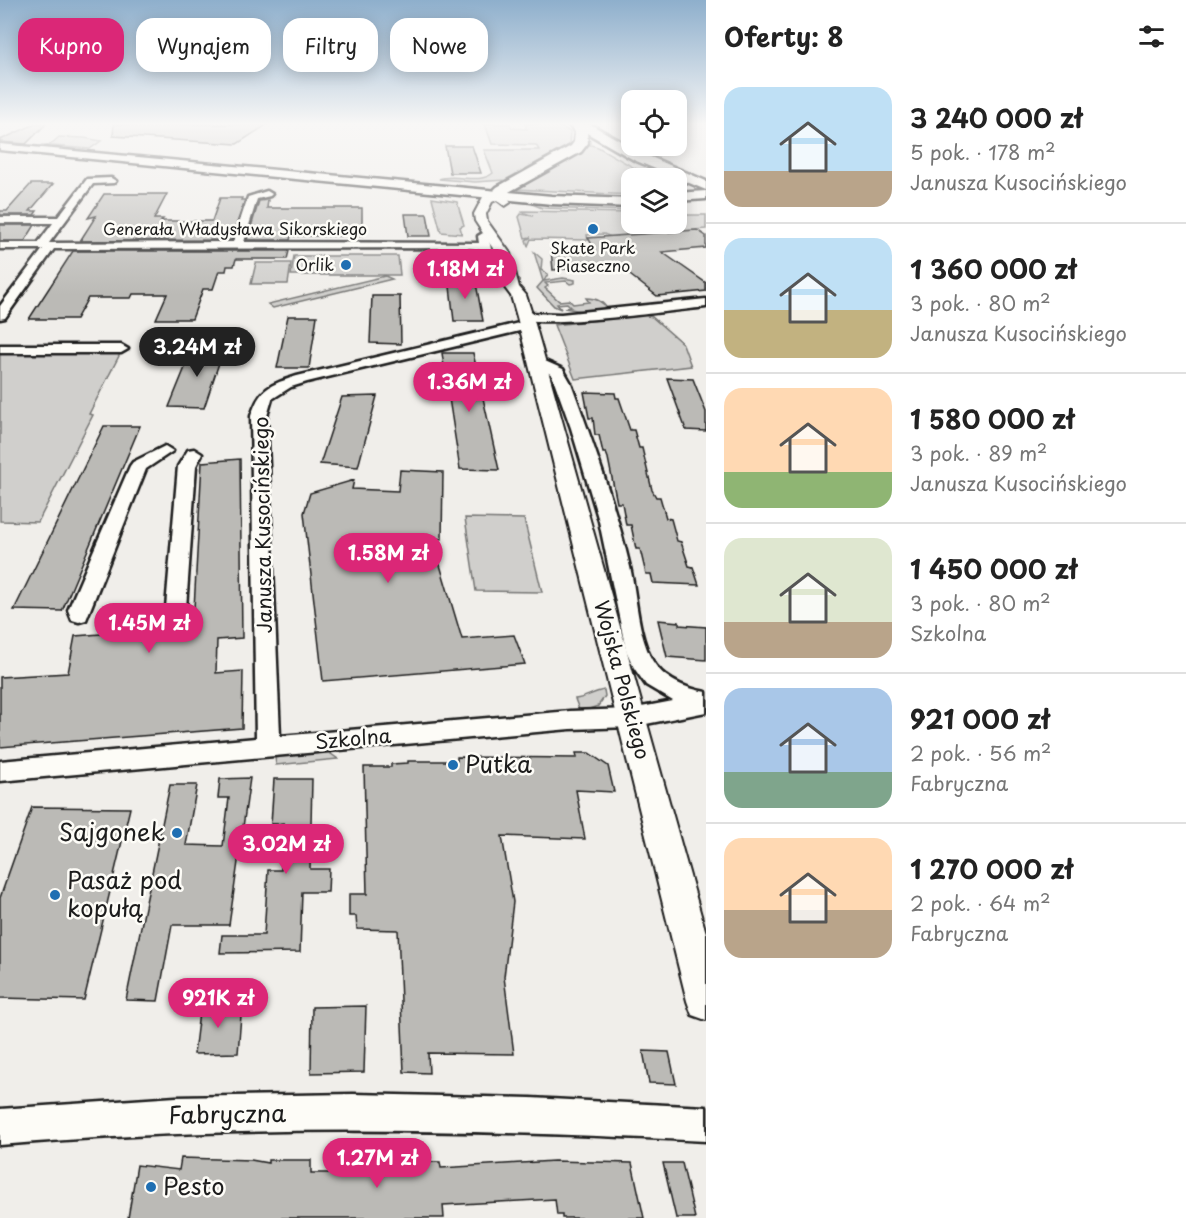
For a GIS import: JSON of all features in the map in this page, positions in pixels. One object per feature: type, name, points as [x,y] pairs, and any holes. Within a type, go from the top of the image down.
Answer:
[{"type":"main road","points":[[352,181],[498,197],[534,195],[621,198]]},
{"type":"main road","points":[[356,181],[474,192],[498,197],[524,181]]},
{"type":"main road","points":[[534,195],[621,202]]},
{"type":"main road","points":[[687,196],[706,195]]},
{"type":"main road","points":[[687,202],[706,201]]},
{"type":"street","points":[[0,315],[46,246],[51,232],[90,181],[111,181]]},
{"type":"street","points":[[82,191],[120,191]]},
{"type":"street","points":[[238,245],[236,231],[253,197],[267,194]]},
{"type":"street","points":[[498,197],[499,215]]},
{"type":"street","points":[[498,197],[480,214],[490,268],[511,280]]},
{"type":"street","points":[[0,220],[60,220]]},
{"type":"street","name":"Wojska Polskiego","points":[[503,229],[520,279],[518,295]]},
{"type":"street","points":[[51,232],[65,232]]},
{"type":"street","points":[[400,234],[402,246]]},
{"type":"street","name":"Generała Władysława Sikorskiego","points":[[0,246],[470,245],[484,238]]},
{"type":"street","name":"Wojska Polskiego","points":[[484,238],[503,253],[526,321],[706,1001]]},
{"type":"street","name":"Janusza Kusocińskiego","points":[[268,747],[259,416],[265,397],[286,384],[310,377],[429,349],[526,321],[706,303]]},
{"type":"street","points":[[0,349],[121,349]]},
{"type":"street","name":"Wojska Polskiego","points":[[536,361],[553,368],[563,379],[602,504],[620,568],[627,612],[644,664],[658,682],[683,695],[706,702]]},
{"type":"street","points":[[79,615],[79,610],[139,466],[165,451]]},
{"type":"street","points":[[176,608],[187,463],[194,454]]},
{"type":"street","name":"Szkolna","points":[[0,771],[570,720],[631,718],[706,702]]},
{"type":"street","name":"Fabryczna","points":[[0,1127],[117,1116],[385,1112],[706,1124]]},
{"type":"shaded area","points":[[529,181],[621,181],[621,194],[516,189]]},
{"type":"shaded area","points":[[432,198],[457,202],[464,225],[460,227],[462,234],[441,232]]},
{"type":"shaded area","points":[[532,204],[621,207],[621,211],[542,208]]},
{"type":"shaded area","name":"Skate Park Piaseczno","points":[[522,212],[621,213],[621,234],[639,234],[626,235],[616,239],[604,234],[587,235],[588,240],[531,239],[528,246],[526,240],[531,237],[525,238],[519,217],[521,214],[533,216]]},
{"type":"shaded area","name":"Skate Park Piaseczno","points":[[687,215],[706,215],[706,229],[687,230]]},
{"type":"shaded area","points":[[534,252],[542,259],[541,270],[548,274],[544,281],[563,278],[575,280],[575,283],[570,284],[566,281],[545,283],[548,286],[545,288],[559,301],[569,300],[573,304],[589,302],[586,298],[592,299],[601,302],[607,309],[583,311],[564,308],[571,307],[567,303],[557,304],[561,309],[554,306],[537,288],[543,281]]},
{"type":"shaded area","name":"Orlik","points":[[294,256],[398,256],[400,275],[291,275]]},
{"type":"shaded area","points":[[256,263],[291,263],[288,284],[251,284]]},
{"type":"shaded area","points":[[385,276],[392,279],[273,308],[268,304]]},
{"type":"shaded area","points":[[644,315],[652,317],[683,344],[691,366],[575,379],[554,325]]},
{"type":"shaded area","points":[[0,354],[120,354],[89,414],[93,415],[38,522],[0,521]]},
{"type":"shaded area","points":[[465,518],[524,519],[542,592],[476,591]]},
{"type":"shaded area","points":[[604,690],[605,696],[598,706],[580,712],[575,699]]},
{"type":"shaded area","points":[[324,749],[338,759],[276,765],[275,757],[280,753]]},
{"type":"building","points":[[31,184],[53,184],[30,211],[37,211],[34,215],[0,215],[0,211],[7,211]]},
{"type":"building","points":[[104,194],[167,194],[154,219],[163,219],[161,221],[212,221],[220,198],[245,200],[231,240],[80,241],[96,216],[88,218]]},
{"type":"building","points":[[268,200],[267,208],[362,208],[362,236],[291,236],[290,240],[247,240],[259,201]]},
{"type":"building","points":[[405,214],[427,214],[431,236],[408,236]]},
{"type":"building","points":[[0,225],[35,225],[25,241],[0,241]]},
{"type":"building","points":[[697,230],[706,236],[706,248],[662,252],[706,283],[706,291],[657,296],[617,265],[553,270],[551,250],[593,246],[588,238],[687,234],[687,231]]},
{"type":"building","points":[[73,251],[289,251],[287,259],[236,259],[234,266],[227,266],[226,271],[219,271],[213,289],[203,289],[192,319],[156,319],[167,294],[133,294],[131,298],[88,298],[76,319],[29,319]]},
{"type":"building","points":[[449,278],[475,278],[483,321],[454,321]]},
{"type":"building","points":[[372,296],[400,296],[401,344],[370,343]]},
{"type":"building","points":[[288,316],[317,316],[309,368],[277,368]]},
{"type":"building","points":[[193,348],[224,348],[204,408],[169,407]]},
{"type":"building","points":[[442,353],[473,353],[499,470],[460,469]]},
{"type":"building","points":[[667,378],[693,379],[706,412],[706,431],[686,430]]},
{"type":"building","points":[[584,392],[615,393],[616,398],[619,398],[630,430],[634,430],[639,448],[642,448],[652,490],[656,497],[660,497],[666,518],[671,519],[677,541],[681,542],[689,566],[693,567],[699,585],[653,583],[651,574],[646,574],[640,549],[636,549],[631,525],[626,525],[622,503],[617,503],[608,458],[606,453],[603,453],[599,435],[595,435],[593,418],[589,418]]},
{"type":"building","points":[[377,396],[358,467],[320,464],[342,397]]},
{"type":"building","points":[[104,426],[140,426],[62,611],[14,610]]},
{"type":"building","points":[[240,459],[242,638],[217,640],[216,673],[243,671],[242,728],[0,747],[0,677],[68,673],[75,636],[193,627],[202,462]]},
{"type":"building","points":[[400,470],[443,472],[442,539],[432,538],[462,639],[514,635],[525,664],[323,681],[304,513],[310,493],[354,480],[352,489],[398,491]]},
{"type":"building","points":[[658,620],[679,622],[679,625],[706,627],[706,660],[667,657]]},
{"type":"building","points":[[576,753],[589,753],[608,766],[614,792],[576,790],[585,839],[502,836],[513,902],[504,977],[514,1054],[428,1053],[429,1073],[404,1072],[398,930],[357,929],[356,916],[349,916],[349,894],[367,894],[364,767],[391,767],[391,764],[408,763],[408,761],[457,761],[457,757],[577,758]]},
{"type":"building","points":[[250,778],[229,925],[172,925],[158,1001],[126,1000],[170,785],[197,785],[186,845],[223,846],[229,798],[218,798],[220,779]]},
{"type":"building","points":[[274,779],[312,779],[310,869],[329,869],[328,892],[302,892],[300,952],[220,953],[222,935],[264,935],[268,870],[281,870],[284,823],[271,824]]},
{"type":"building","points":[[32,807],[130,808],[84,1000],[0,998],[0,898]]},
{"type":"building","points":[[242,1003],[238,1053],[194,1054],[200,1004]]},
{"type":"building","points":[[366,1006],[364,1072],[311,1073],[312,1007]]},
{"type":"building","points":[[643,1051],[669,1052],[676,1084],[649,1083]]},
{"type":"building","points":[[181,1158],[251,1160],[268,1163],[268,1160],[311,1160],[311,1173],[348,1173],[348,1160],[440,1162],[441,1168],[554,1161],[632,1163],[644,1218],[562,1218],[562,1215],[557,1215],[555,1199],[443,1205],[444,1218],[128,1218],[137,1165],[179,1170]]},
{"type":"building","points":[[663,1163],[682,1163],[695,1218],[676,1218]]},
{"type":"place","name":"Skate Park Piaseczno","points":[[593,229]]},
{"type":"place","name":"Orlik","points":[[346,265]]},
{"type":"place","name":"Putka","points":[[453,765]]},
{"type":"place","name":"Sajgonek","points":[[177,833]]},
{"type":"place","name":"Pasaż pod kopułą","points":[[55,895]]},
{"type":"place","name":"Pesto","points":[[151,1187]]}]
